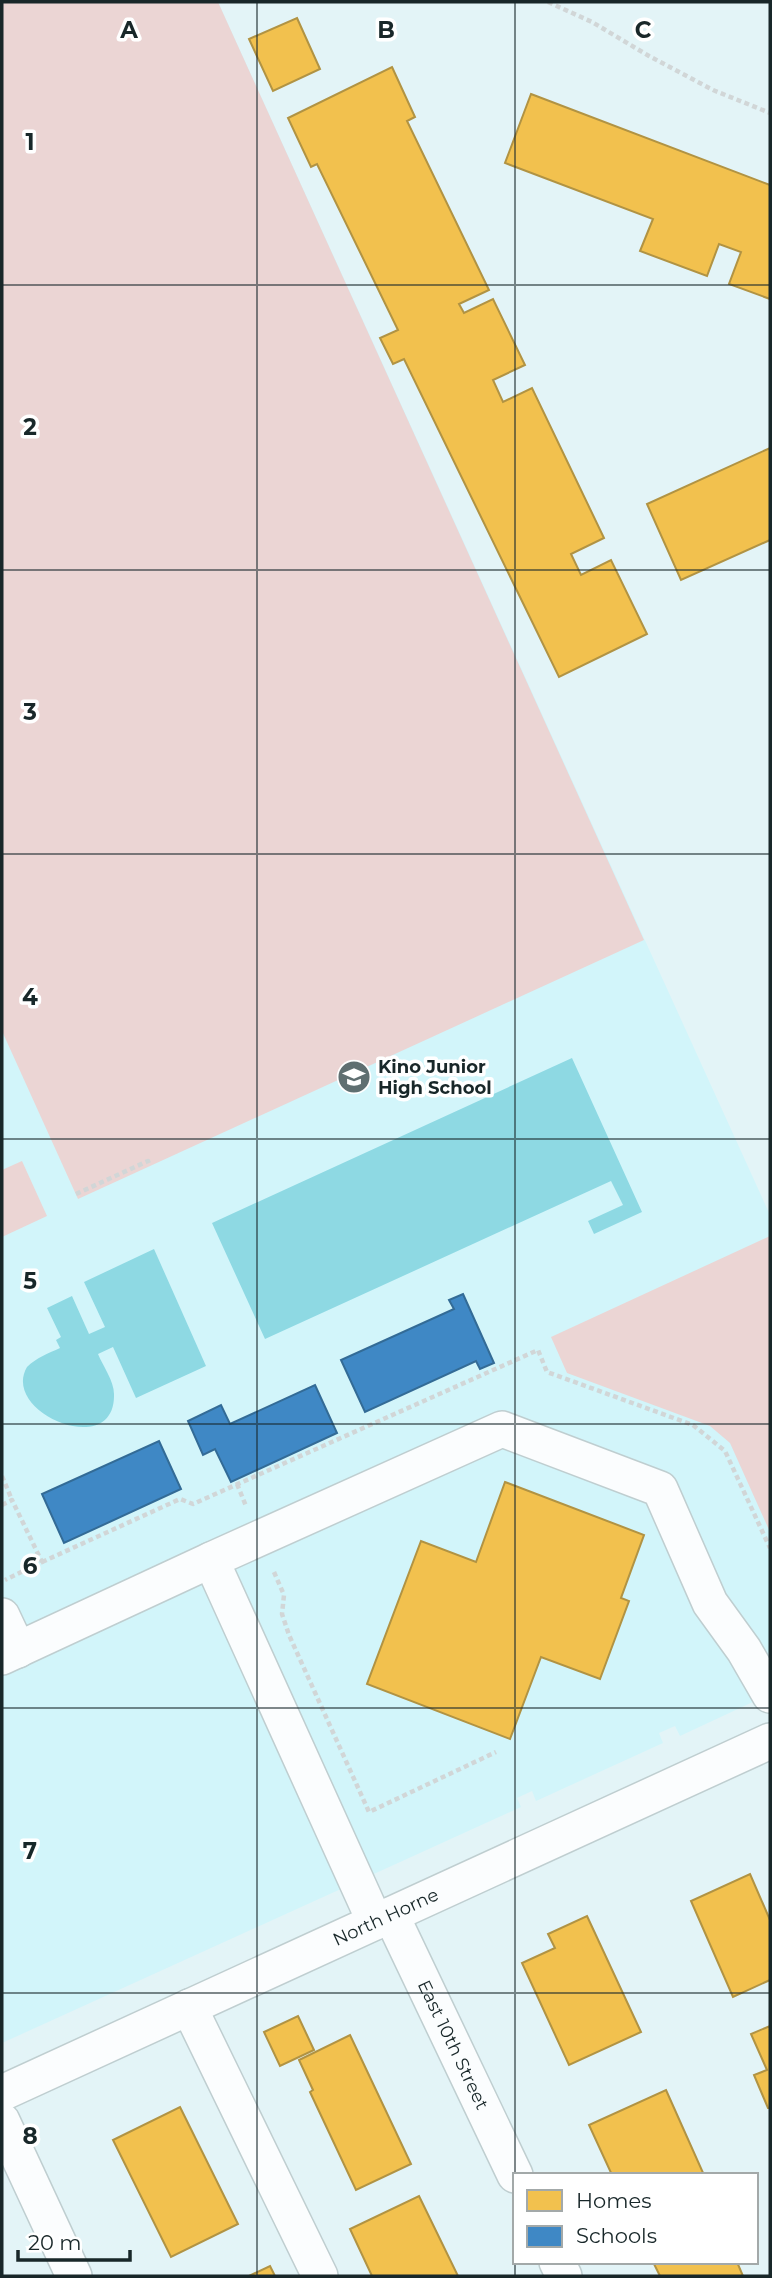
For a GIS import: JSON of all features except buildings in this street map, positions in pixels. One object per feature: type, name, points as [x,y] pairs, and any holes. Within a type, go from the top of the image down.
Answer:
[{"type":"street","points":[[2,1616],[10,1653],[502,1429],[660,1489],[710,1603],[744,1650],[770,1695]]},
{"type":"street","name":"East 10th Street","points":[[211,1560],[383,1918],[514,2173]]},
{"type":"street","name":"North Horne","points":[[2,2093],[770,1741]]},
{"type":"street","points":[[189,2007],[320,2276]]},
{"type":"street","points":[[2,2121],[74,2276]]},
{"type":"path","points":[[548,2],[592,22],[713,90],[770,113]]},
{"type":"path","points":[[76,1194],[148,1161],[150,1166]]},
{"type":"path","points":[[2,1476],[42,1562],[2,1581]]},
{"type":"path","points":[[237,1484],[284,1595],[282,1614],[289,1635],[369,1812],[496,1752]]},
{"type":"path","points":[[2,1505],[12,1500]]},
{"type":"shaded area","name":"Kino Junior High School","points":[[2,2],[218,2],[770,1215],[770,1694],[680,1736],[675,1726],[659,1733],[663,1743],[536,1801],[532,1791],[517,1798],[521,1807],[2,2043]]},
{"type":"shaded area","points":[[2,2],[218,2],[644,940],[78,1199],[2,1031]]},
{"type":"shaded area","points":[[22,1161],[47,1216],[2,1237],[2,1170]]},
{"type":"shaded area","points":[[770,1236],[770,1532],[730,1443],[710,1426],[567,1373],[551,1337]]},
{"type":"water","points":[[572,1058],[642,1212],[594,1234],[588,1221],[623,1205],[611,1181],[265,1339],[212,1223]]},
{"type":"water","points":[[154,1249],[206,1366],[136,1398],[113,1347],[98,1354],[114,1389],[110,1414],[97,1425],[80,1427],[61,1423],[43,1413],[29,1400],[23,1384],[27,1367],[38,1358],[60,1348],[56,1340],[61,1337],[47,1308],[72,1296],[89,1334],[105,1327],[84,1282]]},
{"type":"place","name":"Kino Junior High School","points":[[354,1077]]}]
